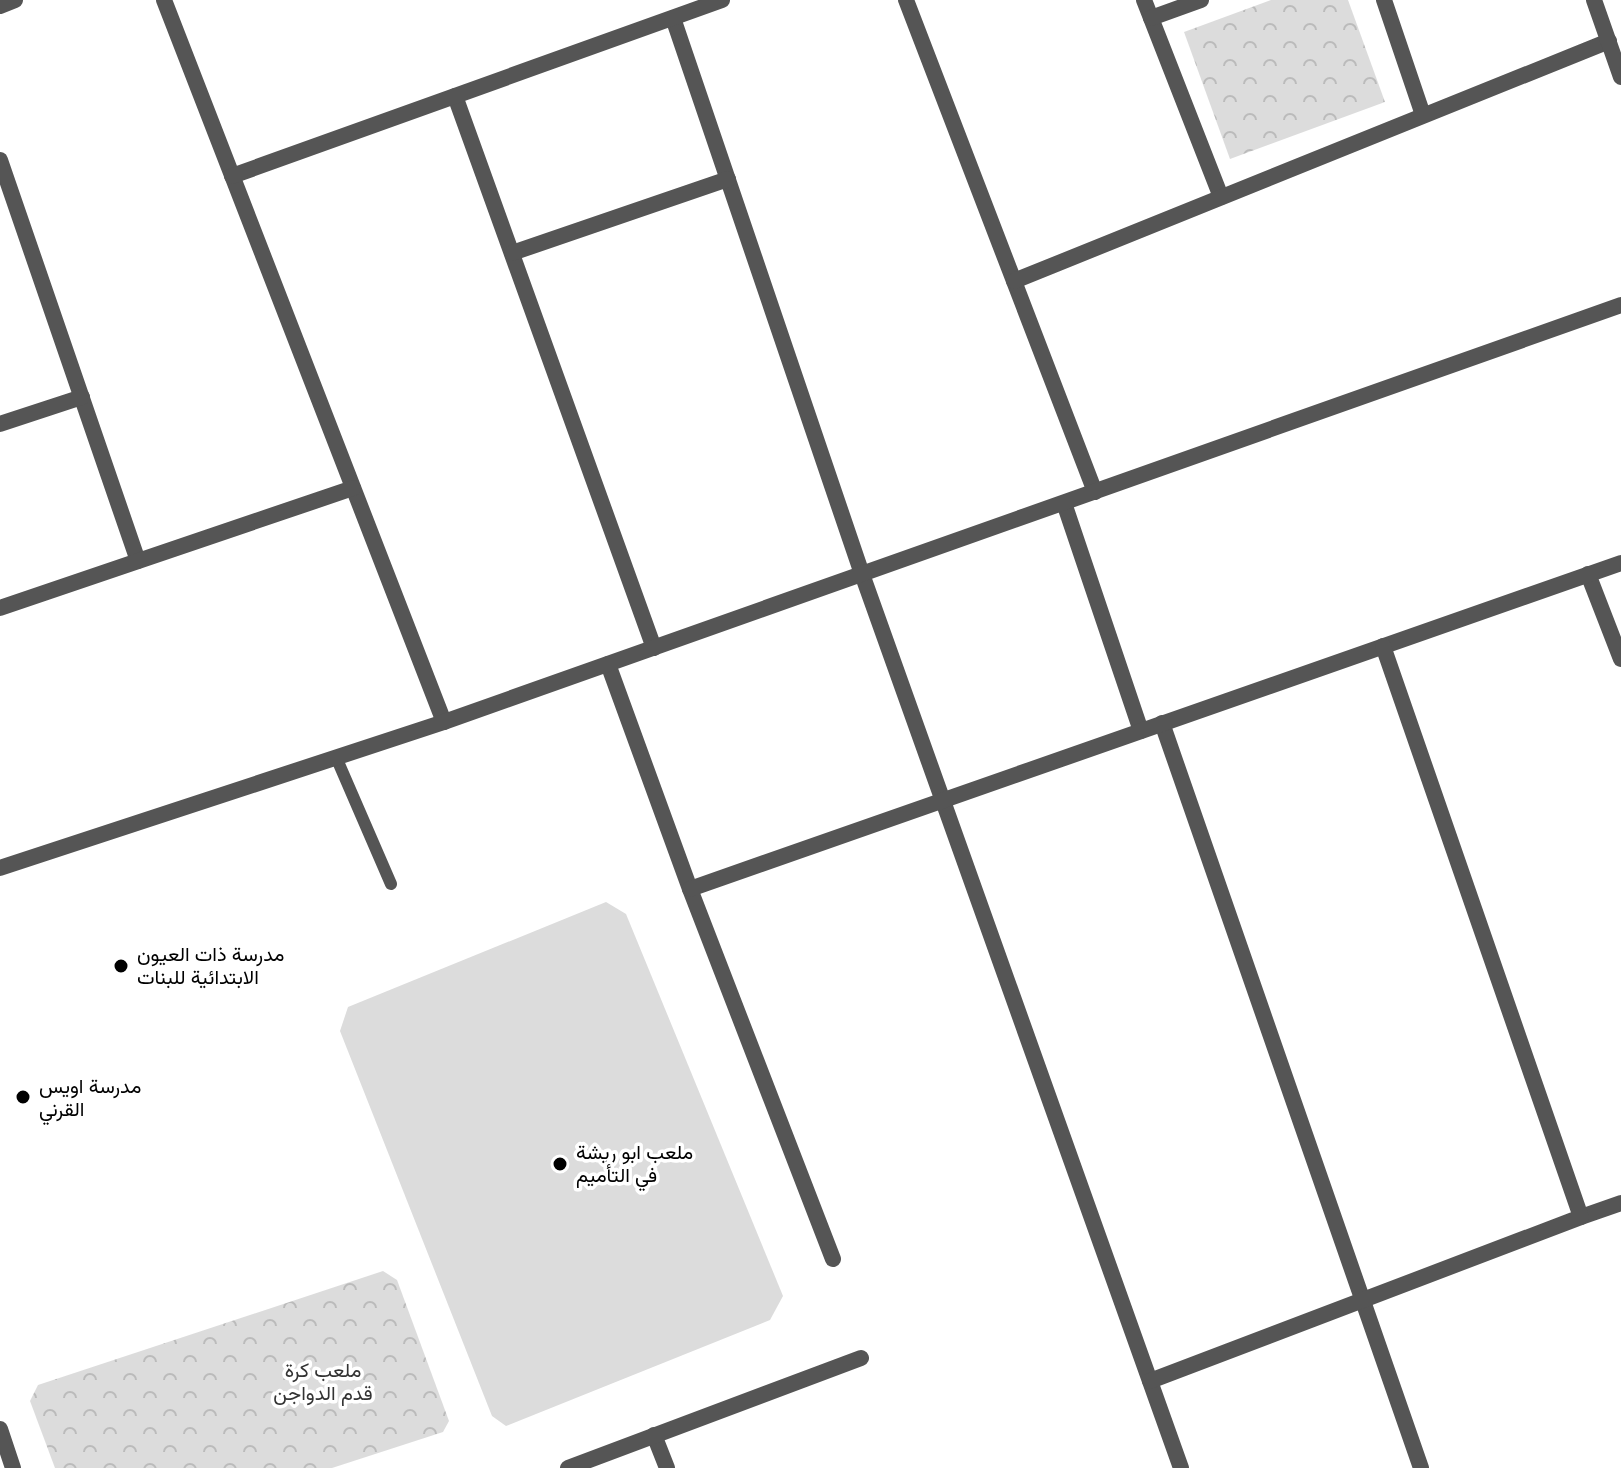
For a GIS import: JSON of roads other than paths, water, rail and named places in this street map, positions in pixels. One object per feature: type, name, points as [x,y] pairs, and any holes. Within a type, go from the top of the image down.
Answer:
[{"type":"street","points":[[0,6],[15,0]]},
{"type":"street","points":[[164,0],[444,722]]},
{"type":"street","points":[[232,176],[722,0]]},
{"type":"street","points":[[906,0],[1095,492]]},
{"type":"street","points":[[1144,0],[1221,197]]},
{"type":"street","points":[[1151,18],[1201,0]]},
{"type":"street","points":[[1384,0],[1423,115]]},
{"type":"street","points":[[1594,0],[1621,77]]},
{"type":"street","points":[[673,18],[862,574],[1181,1468]]},
{"type":"street","points":[[1014,281],[1609,41]]},
{"type":"street","points":[[455,96],[654,648]]},
{"type":"street","points":[[0,160],[138,561]]},
{"type":"street","points":[[512,253],[728,179]]},
{"type":"street","points":[[0,868],[444,722],[1621,305]]},
{"type":"street","points":[[0,424],[82,397]]},
{"type":"street","points":[[0,608],[353,488]]},
{"type":"street","points":[[1064,503],[1141,731]]},
{"type":"street","points":[[690,889],[1621,563]]},
{"type":"street","points":[[1588,574],[1621,659]]},
{"type":"street","points":[[1383,646],[1581,1217]]},
{"type":"street","points":[[608,664],[690,889],[833,1259]]},
{"type":"street","points":[[1162,723],[1365,1299],[1421,1468]]},
{"type":"street","points":[[1150,1381],[1621,1203]]},
{"type":"street","points":[[568,1468],[861,1358]]},
{"type":"street","points":[[0,1429],[9,1466]]},
{"type":"street","points":[[654,1435],[667,1468]]},
{"type":"lane","points":[[336,757],[391,884]]},
{"type":"place","name":"مدرسة ذات العيون الابتدائية للبنات","points":[[121,966]]},
{"type":"place","name":"مدرسة اويس القرني","points":[[23,1097]]},
{"type":"place","name":"ملعب ابو ريشة في التأميم","points":[[560,1164]]},
{"type":"park label","name":"ملعب كرة قدم الدواجن","points":[[323,1382]]}]
